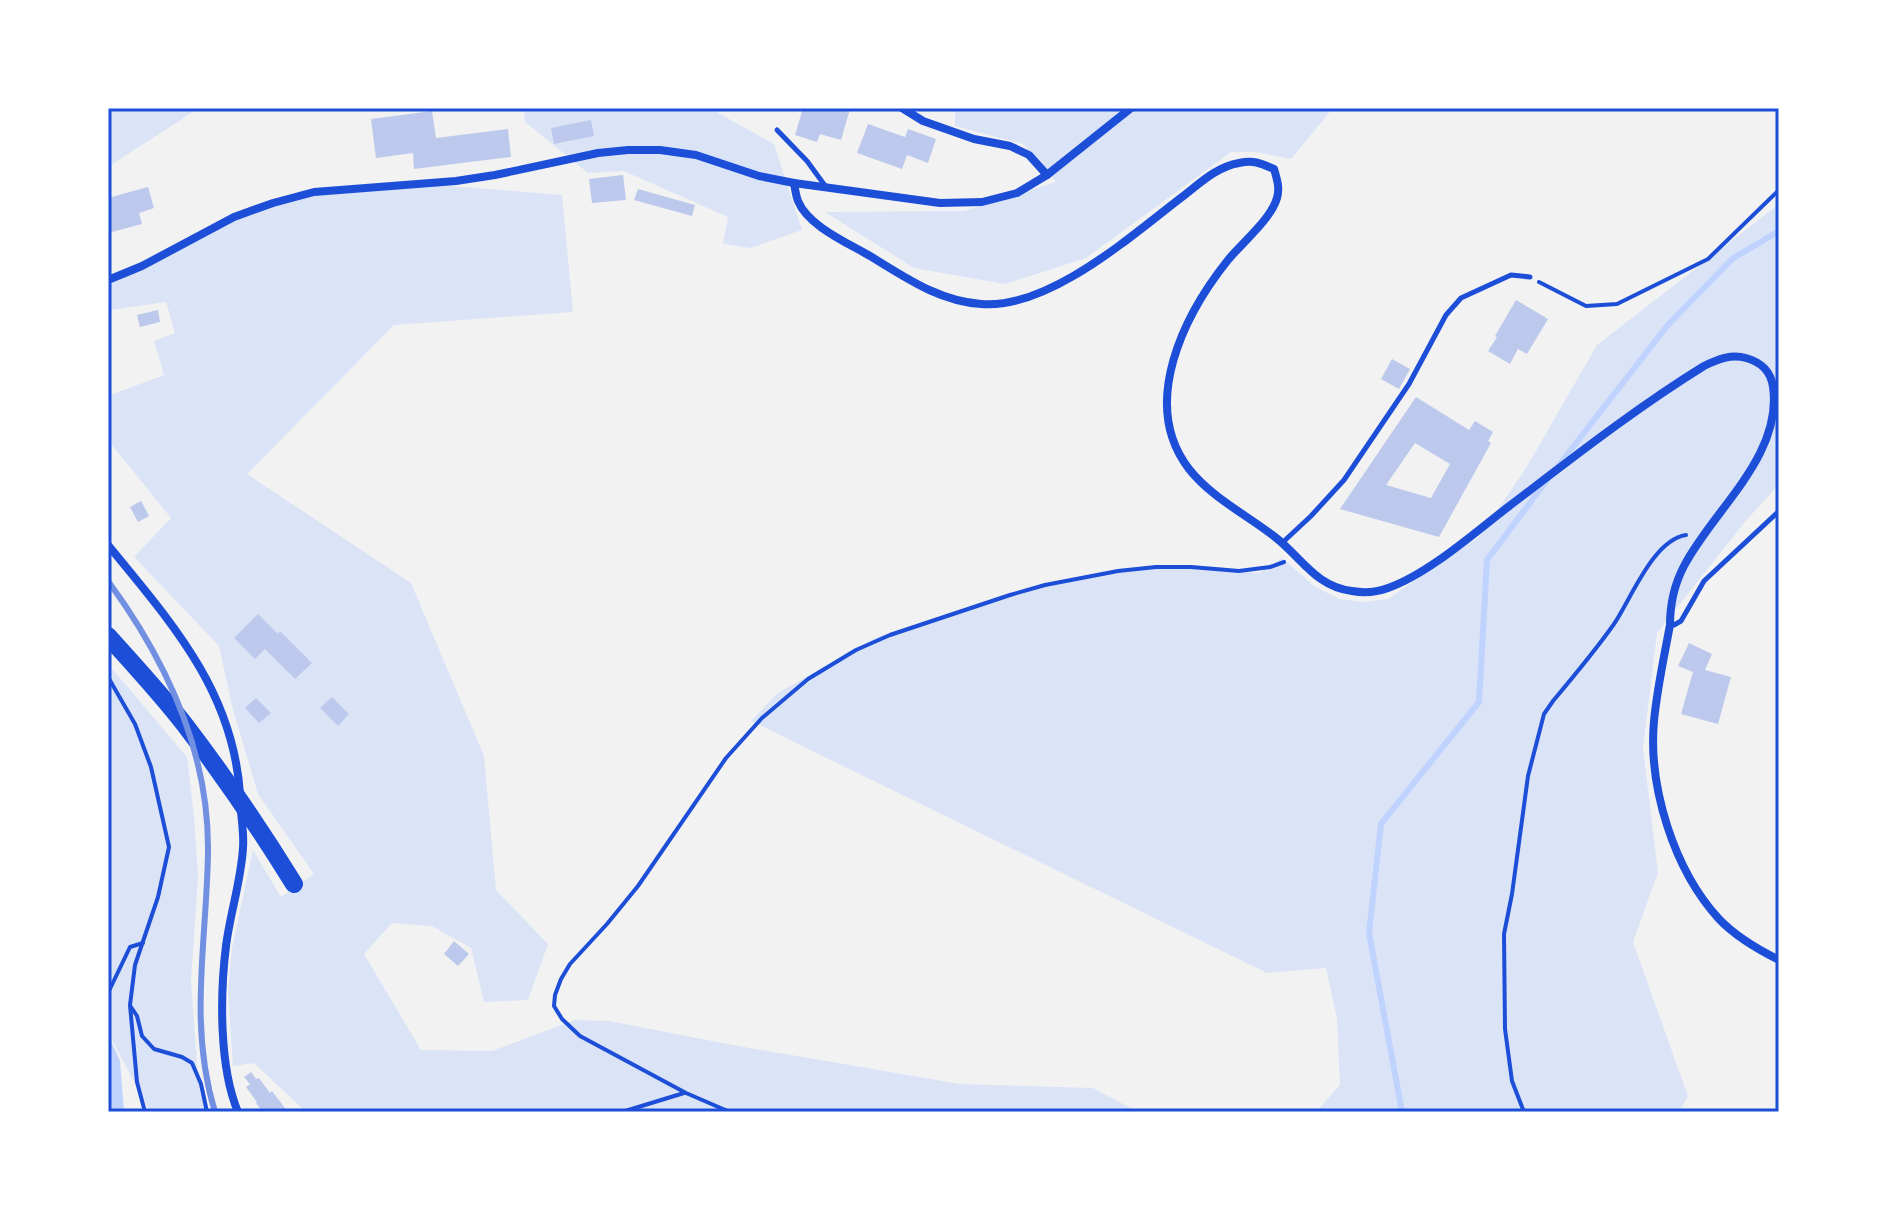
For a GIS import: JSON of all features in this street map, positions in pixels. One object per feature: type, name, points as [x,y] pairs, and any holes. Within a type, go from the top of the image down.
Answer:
[{"type":"main road","points":[[108,636],[183,723],[269,843],[294,884]]},
{"type":"street","points":[[902,108],[923,121],[974,139],[1010,146],[1029,155],[1047,175]]},
{"type":"street","points":[[108,280],[142,266],[234,217],[314,192],[456,181],[628,150],[696,155],[759,176],[827,188],[940,203],[982,202],[1017,193],[1047,175],[1131,108]]},
{"type":"street","points":[[794,183],[798,201],[808,217],[830,232],[925,289],[954,300],[983,305],[1008,303],[1040,293],[1073,277],[1104,257],[1214,172],[1236,163],[1257,162],[1274,169],[1279,183],[1277,199],[1267,216],[1227,261],[1183,333],[1171,366],[1167,394],[1168,421],[1174,441],[1189,469],[1206,486],[1282,543],[1314,575],[1338,589],[1354,592],[1387,589],[1432,564],[1547,477],[1717,359],[1740,357],[1760,364],[1772,382],[1774,413],[1771,430],[1742,482],[1700,539],[1676,581],[1653,749],[1656,777],[1671,836],[1692,883],[1720,920],[1755,948],[1779,960]]},
{"type":"street","points":[[108,545],[194,655],[213,691],[230,737],[239,781],[243,848],[226,946],[222,993],[225,1055],[232,1098],[238,1112]]},
{"type":"lane","points":[[777,130],[807,161],[827,188]]},
{"type":"lane","points":[[1282,543],[1344,480],[1409,384],[1446,315],[1461,298],[1511,275],[1530,277]]},
{"type":"lane","points":[[1670,625],[1681,621],[1704,581],[1779,511]]},
{"type":"path","points":[[1530,277],[1586,306],[1617,304],[1708,259],[1779,190]]},
{"type":"path","points":[[1524,1112],[1512,1081],[1505,1029],[1504,934],[1528,776],[1539,730],[1544,714],[1615,622],[1652,560],[1676,537],[1690,535],[1700,539]]},
{"type":"path","points":[[730,1112],[686,1093],[580,1036],[562,1019],[554,1006],[561,979],[570,964],[638,886],[697,797],[762,718],[808,679],[856,650],[890,635],[1010,595],[1118,571],[1156,567],[1254,570],[1295,556]]},
{"type":"path","points":[[108,677],[135,724],[151,767],[169,847],[158,897],[135,965],[130,1005],[137,1082],[145,1112]]},
{"type":"path","points":[[108,993],[130,947],[143,943]]},
{"type":"path","points":[[130,1005],[137,1016],[142,1036],[154,1049],[192,1063],[201,1084],[207,1112]]},
{"type":"path","points":[[622,1112],[686,1093]]},
{"type":"shaded area","points":[[108,108],[199,108],[108,167]]},
{"type":"shaded area","points":[[524,108],[709,108],[774,144],[802,230],[751,248],[723,244],[728,217],[624,171],[588,173],[525,122]]},
{"type":"shaded area","points":[[955,108],[1333,108],[1291,159],[1255,152],[1231,152],[1086,258],[1005,284],[914,268],[825,212],[964,211],[1056,182],[1023,144],[955,126]]},
{"type":"shaded area","points":[[415,183],[562,195],[573,312],[394,325],[247,474],[411,583],[484,756],[496,890],[548,944],[528,1000],[484,1002],[471,948],[432,926],[392,923],[364,954],[421,1050],[492,1051],[575,1020],[609,1021],[960,1084],[1093,1088],[1138,1112],[306,1112],[254,1063],[233,1066],[228,990],[232,948],[253,850],[281,897],[314,874],[258,794],[232,706],[219,646],[134,557],[171,518],[108,440],[108,396],[164,375],[154,341],[175,333],[166,302],[110,310],[108,278],[303,190]]},
{"type":"shaded area","points":[[1779,204],[1779,484],[1657,633],[1643,748],[1658,873],[1633,942],[1688,1096],[1679,1112],[1316,1112],[1340,1085],[1337,1019],[1326,968],[1267,973],[751,721],[778,693],[877,637],[1070,578],[1178,566],[1259,573],[1282,558],[1314,586],[1339,599],[1363,602],[1388,599],[1480,536],[1526,468],[1597,345]]},
{"type":"shaded area","points":[[108,664],[187,757],[198,877],[191,981],[197,1065],[207,1112],[150,1112],[108,1032],[111,878],[108,878]]},
{"type":"water","points":[[108,1034],[120,1061],[124,1112],[108,1112]]},
{"type":"building","points":[[803,108],[850,109],[841,140],[820,134],[817,142],[795,135]]},
{"type":"building","points":[[432,111],[436,138],[508,129],[511,157],[414,169],[413,153],[376,158],[371,119]]},
{"type":"building","points":[[591,120],[594,136],[554,144],[551,128]]},
{"type":"building","points":[[868,124],[905,137],[908,129],[936,139],[928,163],[907,155],[902,169],[857,153]]},
{"type":"building","points":[[623,175],[626,200],[592,203],[589,179]]},
{"type":"building","points":[[148,187],[154,208],[139,213],[142,224],[108,233],[108,198]]},
{"type":"building","points":[[638,189],[695,205],[692,216],[634,200]]},
{"type":"building","points":[[1516,300],[1548,319],[1527,354],[1518,349],[1510,364],[1488,351]]},
{"type":"building","points":[[158,310],[160,322],[140,327],[137,315]]},
{"type":"building","points":[[1392,359],[1410,369],[1399,389],[1381,379]]},
{"type":"building","points":[[1416,397],[1469,430],[1475,421],[1493,432],[1488,441],[1491,443],[1439,537],[1340,509]],"holes":[[[1415,443],[1450,464],[1431,498],[1386,485]]]},
{"type":"building","points":[[141,501],[149,516],[138,522],[130,507]]},
{"type":"building","points":[[258,614],[312,663],[295,679],[265,649],[255,659],[234,638]]},
{"type":"building","points":[[1689,643],[1712,654],[1705,670],[1731,677],[1718,724],[1681,714],[1693,672],[1678,666]]},
{"type":"building","points":[[332,697],[349,714],[338,726],[320,708]]},
{"type":"building","points":[[256,698],[271,713],[259,723],[245,708]]},
{"type":"building","points":[[454,941],[469,954],[458,966],[444,954]]},
{"type":"building","points":[[251,1072],[270,1093],[272,1091],[288,1112],[258,1112],[261,1110],[246,1087],[250,1084],[244,1077]]},
{"type":"waterway","points":[[1559,465],[1667,326],[1732,259],[1779,231]]},
{"type":"waterway","points":[[1402,1112],[1369,933],[1381,824],[1479,702],[1487,560],[1547,480]]},
{"type":"railway","points":[[108,581],[148,642],[165,675],[192,742],[201,778],[208,851],[201,982],[202,1046],[215,1112]]}]
